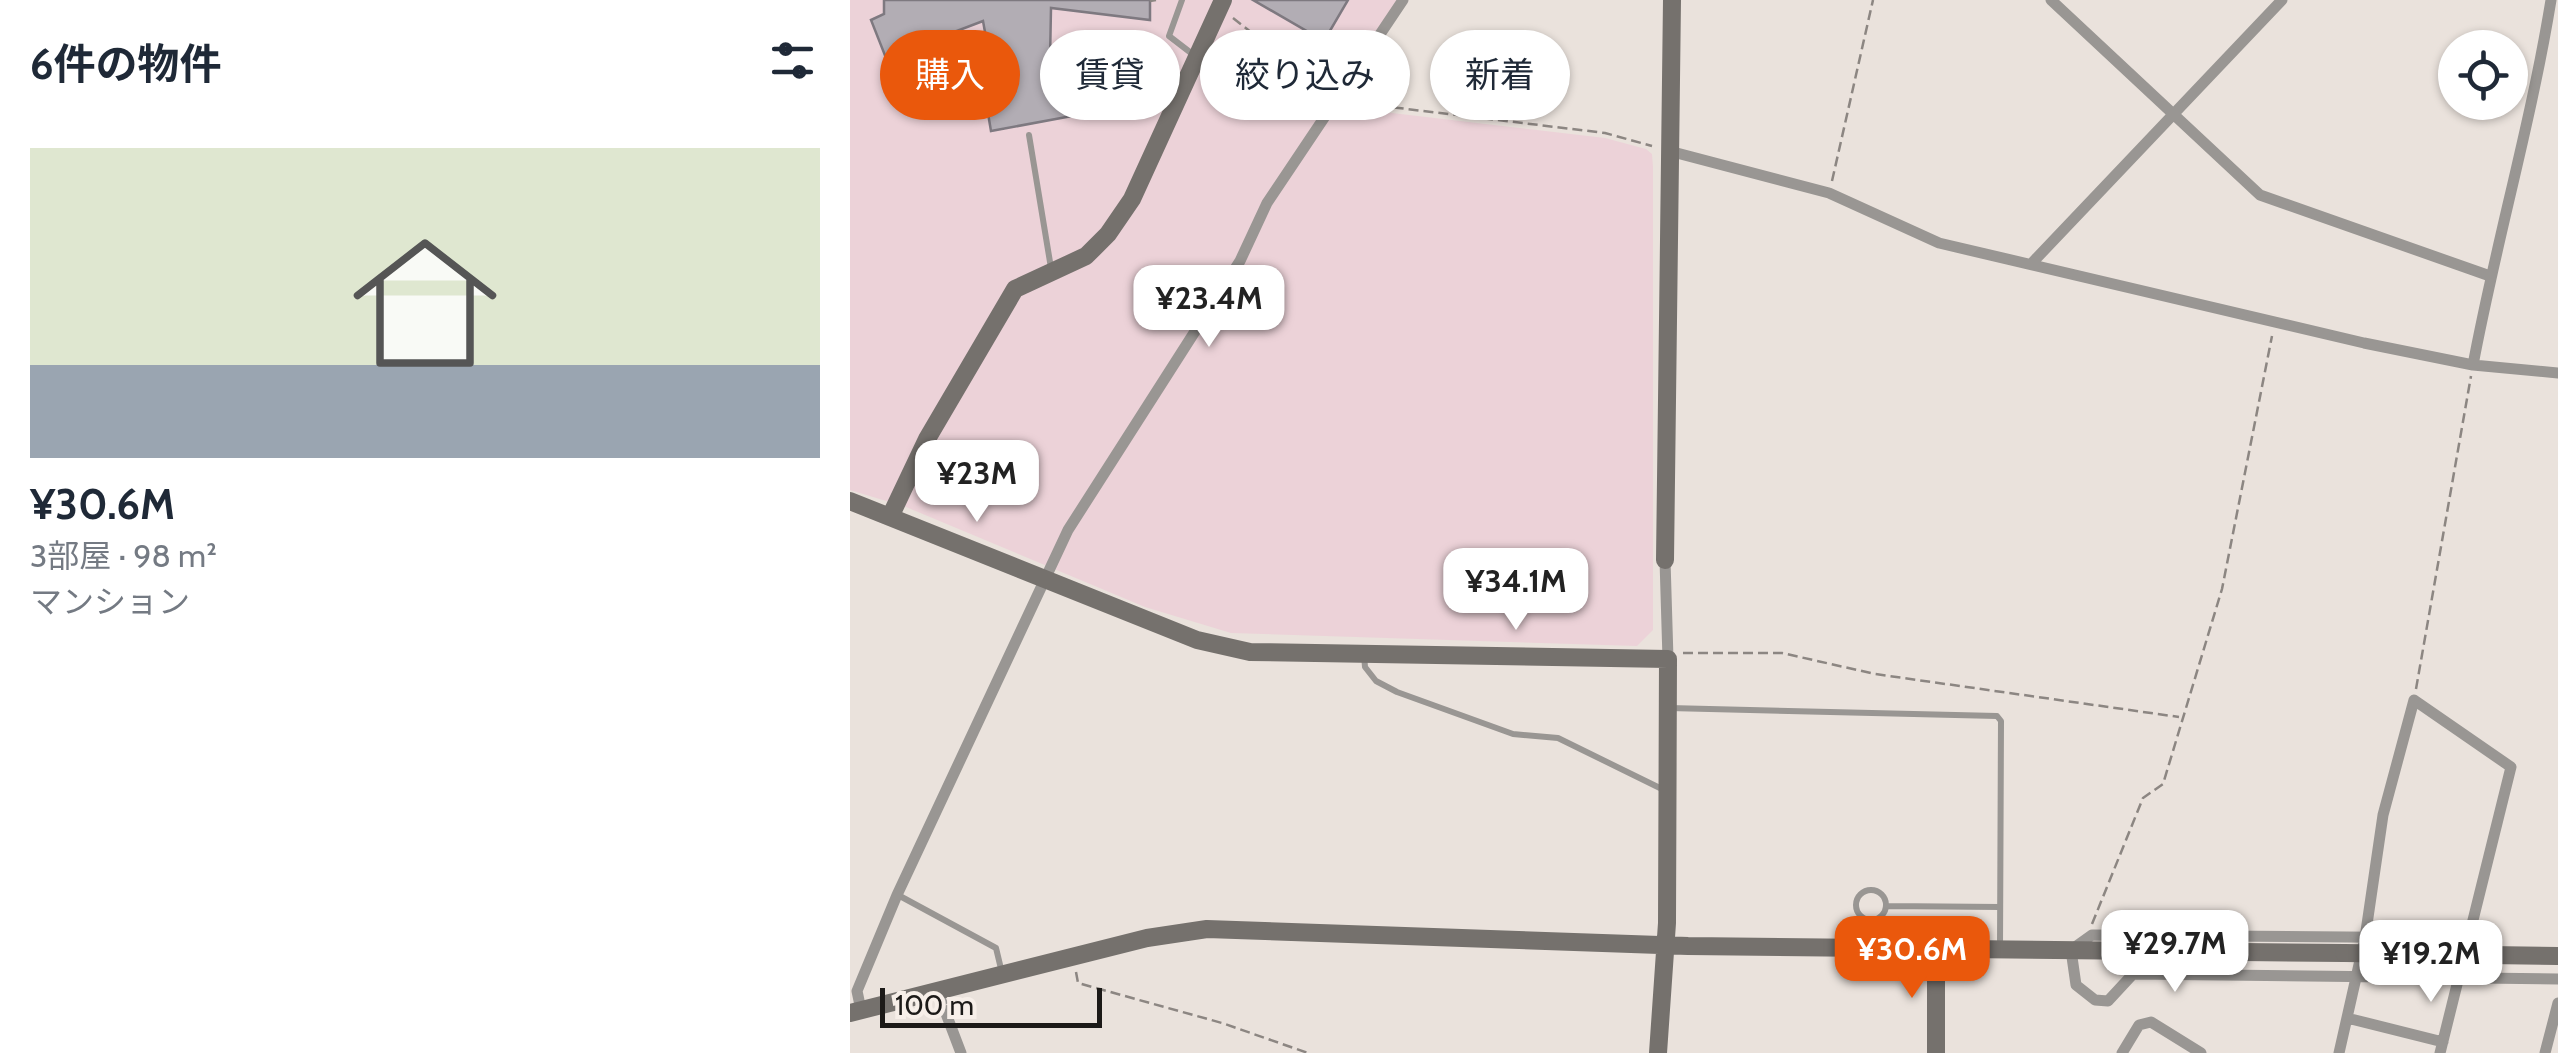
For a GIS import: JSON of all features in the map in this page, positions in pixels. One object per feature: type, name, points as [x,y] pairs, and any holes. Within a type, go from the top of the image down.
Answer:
[{"type":"street","points":[[1383,30],[1402,0]]},
{"type":"street","points":[[1658,1053],[1669,792],[1665,560],[1672,0]]},
{"type":"street","points":[[2051,0],[2260,195],[2490,276]]},
{"type":"street","points":[[2031,264],[2282,0]]},
{"type":"street","points":[[2474,365],[2490,276],[2538,80],[2550,0]]},
{"type":"street","points":[[891,515],[927,438],[1015,289],[1086,256],[1108,234],[1132,199],[1222,4]]},
{"type":"street","points":[[1325,120],[1267,203],[1240,261],[1068,530],[897,895],[857,991],[856,1012],[1172,933],[1242,927],[1664,945],[2558,956]]},
{"type":"street","points":[[1673,152],[1829,193],[1939,243],[2474,365],[2558,374]]},
{"type":"street","points":[[850,501],[1044,580],[1214,644],[1250,652],[1668,659]]},
{"type":"street","points":[[2339,1053],[2365,938],[2383,815],[2414,700],[2511,767],[2441,1048],[2348,1018]]},
{"type":"street","points":[[2071,950],[2092,935],[2468,938]]},
{"type":"street","points":[[1936,948],[1936,1053]]},
{"type":"street","points":[[2071,950],[2076,985],[2096,1000],[2108,1000],[2120,993],[2133,974],[2558,979]]},
{"type":"street","points":[[937,990],[961,1053]]},
{"type":"street","points":[[2546,1053],[2558,1003]]},
{"type":"street","points":[[2122,1053],[2140,1025],[2151,1022],[2201,1053]]},
{"type":"lane","points":[[1182,0],[1169,36],[1196,57]]},
{"type":"lane","points":[[1029,135],[1051,269]]},
{"type":"lane","points":[[1364,653],[1365,667],[1376,681],[1397,692],[1513,734],[1558,738],[1669,792]]},
{"type":"lane","points":[[1668,708],[1997,716],[2001,721],[2000,949]]},
{"type":"lane","points":[[1886,906],[1880,893],[1872,890],[1862,892],[1856,904],[1859,914],[1872,919],[1886,906],[2000,907]]},
{"type":"lane","points":[[897,895],[996,948],[1002,973]]},
{"type":"path","points":[[1150,2],[1156,0]]},
{"type":"path","points":[[1829,193],[1873,0]]},
{"type":"path","points":[[1222,4],[1253,30]]},
{"type":"path","points":[[1410,110],[1605,133],[1673,152]]},
{"type":"path","points":[[2092,935],[2092,921],[2142,798],[2163,784],[2222,590],[2247,443],[2275,322]]},
{"type":"path","points":[[2414,700],[2474,365]]},
{"type":"path","points":[[1668,659],[1684,652],[1782,652],[1875,674],[2182,717]]},
{"type":"path","points":[[1072,956],[1078,984],[1222,1023],[1308,1053]]},
{"type":"shaded area","points":[[850,0],[1397,0],[1378,30],[1200,30],[1200,120],[1410,120],[1410,115],[1605,138],[1652,154],[1653,630],[1637,646],[1231,633],[1145,607],[906,507],[850,490]]},
{"type":"building","points":[[884,0],[1150,0],[1150,20],[1051,8],[1051,30],[1040,30],[1040,120],[1050,120],[991,131],[989,120],[1020,120],[1020,30],[985,30],[983,21],[959,30],[880,30],[880,43],[871,20],[884,14]]},
{"type":"building","points":[[1253,0],[1348,0],[1330,30],[1305,30]]}]
